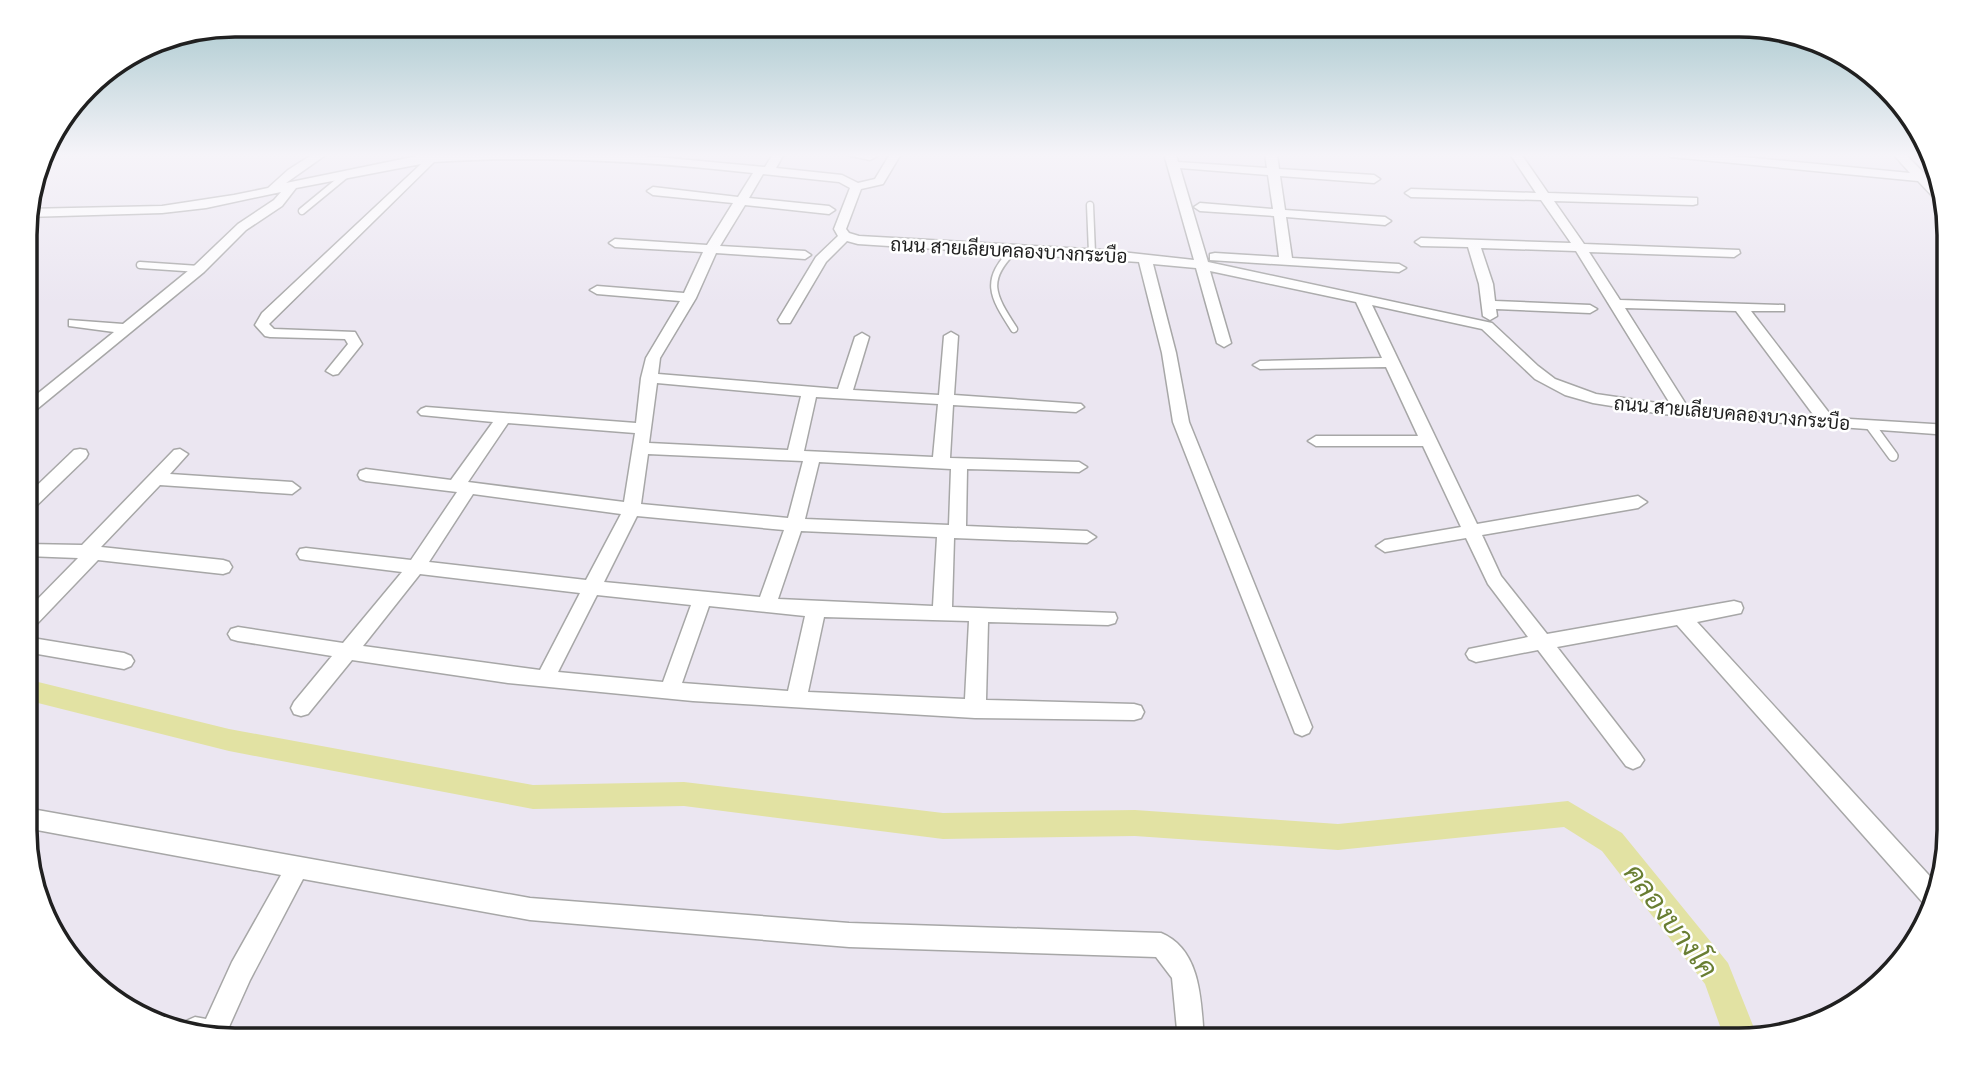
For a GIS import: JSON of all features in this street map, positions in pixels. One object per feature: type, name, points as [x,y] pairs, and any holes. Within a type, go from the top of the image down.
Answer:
[{"type":"street","points":[[38,213],[167,209],[198,204]]},
{"type":"street","points":[[242,227],[250,204]]},
{"type":"street","points":[[37,402],[199,269],[242,227],[276,204]]},
{"type":"street","points":[[333,371],[355,344],[350,335],[270,333],[262,325],[267,316],[386,204]]},
{"type":"street","points":[[545,679],[632,509],[645,429],[648,377],[653,358],[689,298],[712,248],[741,204]]},
{"type":"street","points":[[775,204],[829,210]]},
{"type":"street","points":[[785,320],[821,260],[845,236],[840,229],[850,204]]},
{"type":"street","points":[[1184,204],[1224,343]]},
{"type":"street","points":[[1278,204],[1286,261]]},
{"type":"street","points":[[1550,204],[1682,410]]},
{"type":"street","points":[[1200,207],[1385,220]]},
{"type":"street","name":"ถนน สายเลียบคลองบางกระบือ","points":[[845,236],[874,243],[1091,253],[1201,265],[1487,326],[1498,334],[1521,362],[1550,382],[1602,401],[1828,423],[1937,429]]},
{"type":"street","points":[[1421,242],[1734,253]]},
{"type":"street","points":[[615,243],[806,255]]},
{"type":"street","points":[[1473,244],[1486,284],[1490,318],[1487,326]]},
{"type":"street","points":[[1215,257],[1399,268]]},
{"type":"street","points":[[1145,258],[1169,353],[1181,422],[1301,727]]},
{"type":"street","points":[[597,290],[689,298]]},
{"type":"street","points":[[1362,300],[1494,579],[1633,760]]},
{"type":"street","points":[[1615,304],[1779,308]]},
{"type":"street","points":[[1489,305],[1590,309]]},
{"type":"street","points":[[1740,307],[1828,423]]},
{"type":"street","points":[[74,323],[127,329]]},
{"type":"street","points":[[942,614],[952,530],[945,401],[951,335]]},
{"type":"street","points":[[844,394],[862,337]]},
{"type":"street","points":[[1260,365],[1391,362]]},
{"type":"street","points":[[648,377],[810,392],[1076,407]]},
{"type":"street","points":[[767,605],[795,524],[810,392]]},
{"type":"street","points":[[426,412],[645,429]]},
{"type":"street","points":[[301,708],[416,567],[504,418]]},
{"type":"street","points":[[1316,441],[1429,441]]},
{"type":"street","points":[[642,447],[950,464],[1079,467]]},
{"type":"street","points":[[37,495],[80,454]]},
{"type":"street","points":[[37,611],[180,454]]},
{"type":"street","points":[[366,475],[632,509],[795,524],[1087,537]]},
{"type":"street","points":[[156,479],[292,488]]},
{"type":"street","points":[[1385,546],[1637,502]]},
{"type":"street","points":[[37,550],[90,552],[223,567]]},
{"type":"street","points":[[306,554],[592,588],[816,610],[1108,618]]},
{"type":"street","points":[[670,690],[702,599]]},
{"type":"street","points":[[1476,654],[1734,608]]},
{"type":"street","points":[[796,700],[816,610]]},
{"type":"street","points":[[975,710],[979,615]]},
{"type":"street","points":[[1681,617],[1928,891]]},
{"type":"street","points":[[239,634],[545,679],[670,690],[975,710],[1134,712]]},
{"type":"street","points":[[37,646],[124,661]]},
{"type":"street","points":[[37,820],[530,909],[849,935],[1161,945],[1177,957],[1186,975],[1190,1028]]},
{"type":"street","points":[[209,1026],[298,866]]},
{"type":"lane","points":[[302,211],[311,204]]},
{"type":"lane","points":[[1090,205],[1091,253]]},
{"type":"lane","points":[[1014,329],[994,299],[993,282],[997,267],[1015,249]]},
{"type":"lane","points":[[141,265],[199,269]]},
{"type":"lane","points":[[1871,426],[1893,456]]},
{"type":"waterway","name":"คลองบางโค","points":[[37,692],[229,740],[533,797],[684,794],[943,826],[1135,823],[1338,837],[1568,814],[1612,842],[1717,974],[1737,1028]]}]
